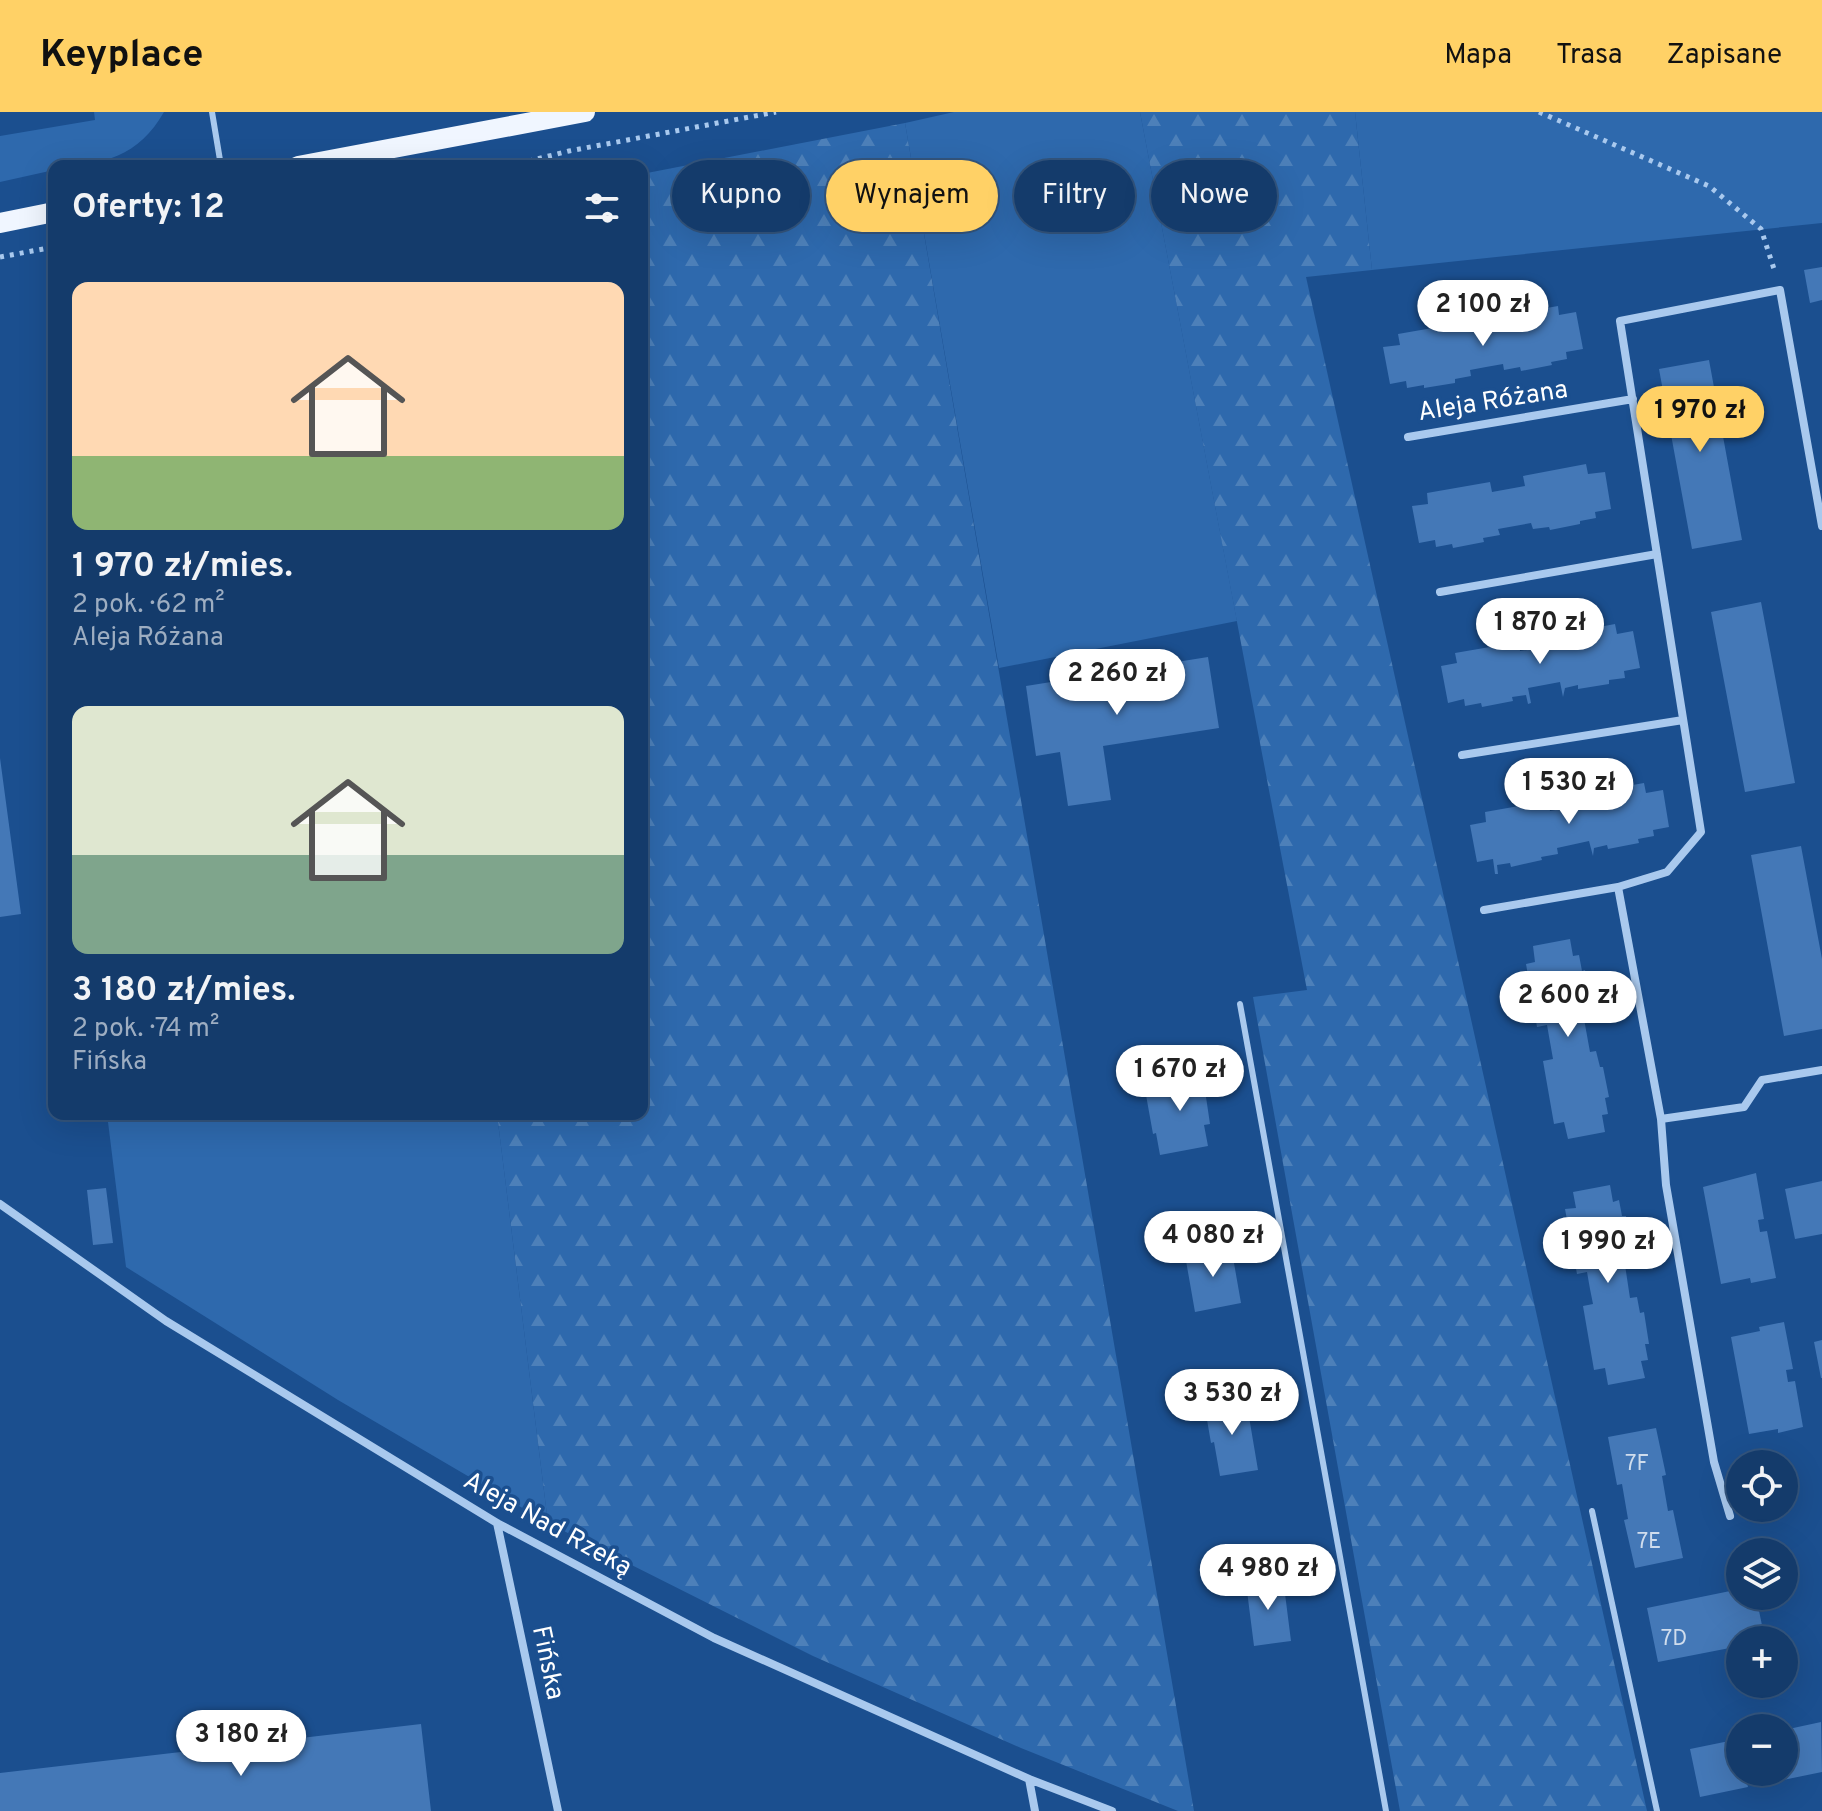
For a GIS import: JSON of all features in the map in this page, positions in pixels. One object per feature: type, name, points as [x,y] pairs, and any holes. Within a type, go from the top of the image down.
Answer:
[{"type":"main road","points":[[334,160],[585,112]]},
{"type":"main road","points":[[0,223],[48,213]]},
{"type":"street","points":[[1484,910],[1618,887],[1667,872],[1701,832],[1620,321],[1780,290],[1822,526]]},
{"type":"street","name":"Aleja Różana","points":[[1408,437],[1633,399]]},
{"type":"street","points":[[1440,592],[1657,554]]},
{"type":"street","points":[[1462,755],[1683,720]]},
{"type":"street","points":[[1618,887],[1661,1119],[1666,1185],[1714,1462],[1726,1502]]},
{"type":"street","points":[[1661,1119],[1744,1107],[1762,1080],[1822,1070]]},
{"type":"street","name":"Aleja Nad Rzeką","points":[[0,1204],[166,1321],[497,1523],[714,1638],[1029,1779],[1112,1811]]},
{"type":"street","name":"Fińska","points":[[497,1523],[558,1811]]},
{"type":"street","points":[[1029,1779],[1035,1811]]},
{"type":"lane","points":[[212,112],[220,160]]},
{"type":"lane","points":[[1240,1004],[1386,1811]]},
{"type":"lane","points":[[1592,1511],[1657,1811]]},
{"type":"path","points":[[533,160],[776,112]]},
{"type":"path","points":[[1539,112],[1709,186],[1761,229],[1780,290]]},
{"type":"path","points":[[0,257],[48,248]]},
{"type":"green space","points":[[94,112],[164,112],[143,139],[118,156],[107,160],[48,160],[48,171],[0,182],[0,136],[95,120]]},
{"type":"green space","points":[[954,112],[1140,112],[1151,170],[1151,232],[1163,232],[1237,621],[999,668],[924,232],[998,232],[998,160],[911,160],[905,123]]},
{"type":"green space","points":[[1140,112],[1355,112],[1372,270],[1306,277],[1647,1811],[1400,1811],[1253,997],[1307,990],[1163,232],[1277,232],[1277,160],[1151,160],[1151,170]]},
{"type":"green space","points":[[1355,112],[1822,112],[1822,223],[1372,270]]},
{"type":"green space","points":[[905,123],[911,160],[826,160],[826,232],[924,232],[1194,1811],[1178,1811],[1021,1748],[813,1656],[548,1523],[498,1120],[648,1120],[648,173],[672,168],[672,232],[810,232],[810,160],[714,160]]},
{"type":"green space","points":[[108,1120],[498,1120],[548,1523],[338,1400],[126,1267]]},
{"type":"building","points":[[1822,267],[1822,300],[1810,303],[1804,270]]},
{"type":"building","points":[[1558,306],[1559,315],[1576,312],[1583,349],[1566,352],[1567,359],[1521,371],[1520,367],[1504,370],[1503,364],[1470,370],[1471,376],[1455,379],[1455,383],[1424,388],[1424,385],[1407,388],[1406,381],[1390,384],[1383,347],[1400,345],[1398,334],[1461,323],[1463,332],[1496,327],[1495,317]]},
{"type":"building","points":[[1709,360],[1742,540],[1692,549],[1659,369]]},
{"type":"building","points":[[1586,464],[1588,474],[1605,472],[1611,509],[1595,512],[1596,518],[1550,530],[1549,527],[1533,529],[1531,523],[1498,529],[1500,535],[1483,538],[1484,542],[1453,548],[1452,544],[1436,547],[1435,540],[1419,543],[1412,506],[1428,504],[1427,493],[1490,482],[1492,492],[1525,486],[1523,476]]},
{"type":"building","points":[[1761,602],[1795,783],[1745,792],[1711,612]]},
{"type":"building","points":[[1615,624],[1617,634],[1633,631],[1640,668],[1624,671],[1625,678],[1609,680],[1609,684],[1565,688],[1563,697],[1560,682],[1528,688],[1531,703],[1528,704],[1526,695],[1482,707],[1481,703],[1465,706],[1464,699],[1448,703],[1441,666],[1457,663],[1455,653],[1519,642],[1520,651],[1554,646],[1551,636]]},
{"type":"building","points":[[1208,657],[1219,728],[1103,746],[1111,800],[1068,806],[1060,752],[1036,756],[1026,686]]},
{"type":"building","points":[[0,758],[21,914],[0,917]]},
{"type":"building","points":[[1644,783],[1646,793],[1663,790],[1669,827],[1653,830],[1654,836],[1638,839],[1639,843],[1608,849],[1607,845],[1594,848],[1593,856],[1589,841],[1557,848],[1558,854],[1541,857],[1542,860],[1511,867],[1510,863],[1497,865],[1498,874],[1495,874],[1493,859],[1477,862],[1470,825],[1486,822],[1485,812],[1548,801],[1550,811],[1582,805],[1581,794]]},
{"type":"building","points":[[1801,846],[1822,959],[1822,1029],[1784,1036],[1751,855]]},
{"type":"building","points":[[1570,939],[1573,956],[1579,955],[1582,971],[1585,970],[1591,1001],[1587,1001],[1590,1018],[1584,1019],[1590,1052],[1596,1051],[1600,1067],[1603,1067],[1609,1097],[1605,1098],[1608,1114],[1602,1115],[1605,1132],[1568,1139],[1564,1122],[1554,1124],[1543,1061],[1553,1059],[1547,1025],[1537,1027],[1526,964],[1535,962],[1533,946]]},
{"type":"building","points":[[1202,1070],[1210,1124],[1204,1125],[1208,1146],[1160,1155],[1146,1095],[1166,1091],[1164,1077]]},
{"type":"building","points":[[1756,1173],[1764,1219],[1758,1220],[1760,1232],[1767,1231],[1776,1278],[1751,1283],[1750,1278],[1721,1284],[1703,1187]]},
{"type":"building","points":[[1822,1181],[1822,1234],[1795,1239],[1785,1189]]},
{"type":"building","points":[[1610,1185],[1613,1202],[1619,1200],[1622,1216],[1626,1216],[1631,1247],[1627,1248],[1629,1261],[1634,1260],[1635,1263],[1625,1265],[1630,1298],[1637,1297],[1640,1313],[1644,1312],[1649,1344],[1645,1344],[1648,1360],[1641,1361],[1645,1378],[1608,1385],[1605,1368],[1594,1370],[1583,1306],[1593,1304],[1587,1272],[1577,1274],[1565,1209],[1576,1208],[1573,1192]]},
{"type":"building","points":[[106,1188],[113,1243],[93,1245],[87,1190]]},
{"type":"building","points":[[1231,1246],[1241,1303],[1195,1312],[1185,1255]]},
{"type":"building","points":[[1784,1322],[1793,1369],[1786,1370],[1788,1382],[1795,1381],[1803,1427],[1778,1433],[1778,1429],[1749,1434],[1731,1337]]},
{"type":"building","points":[[1822,1340],[1822,1378],[1821,1378],[1814,1342]]},
{"type":"building","points":[[1246,1399],[1258,1470],[1220,1476],[1206,1414],[1209,1414],[1208,1406]]},
{"type":"building","points":[[1656,1428],[1666,1475],[1662,1476],[1668,1511],[1673,1510],[1683,1558],[1635,1568],[1624,1520],[1628,1519],[1622,1484],[1617,1485],[1608,1437]]},
{"type":"building","points":[[1283,1578],[1291,1641],[1254,1646],[1246,1583]]},
{"type":"building","points":[[1726,1592],[1726,1610],[1759,1610],[1762,1626],[1726,1626],[1726,1649],[1658,1662],[1647,1608]]},
{"type":"building","points":[[1821,1722],[1822,1772],[1798,1777],[1798,1727]]},
{"type":"building","points":[[421,1724],[431,1811],[0,1811],[0,1773]]},
{"type":"building","points":[[1726,1742],[1726,1786],[1748,1787],[1700,1797],[1690,1749]]}]
